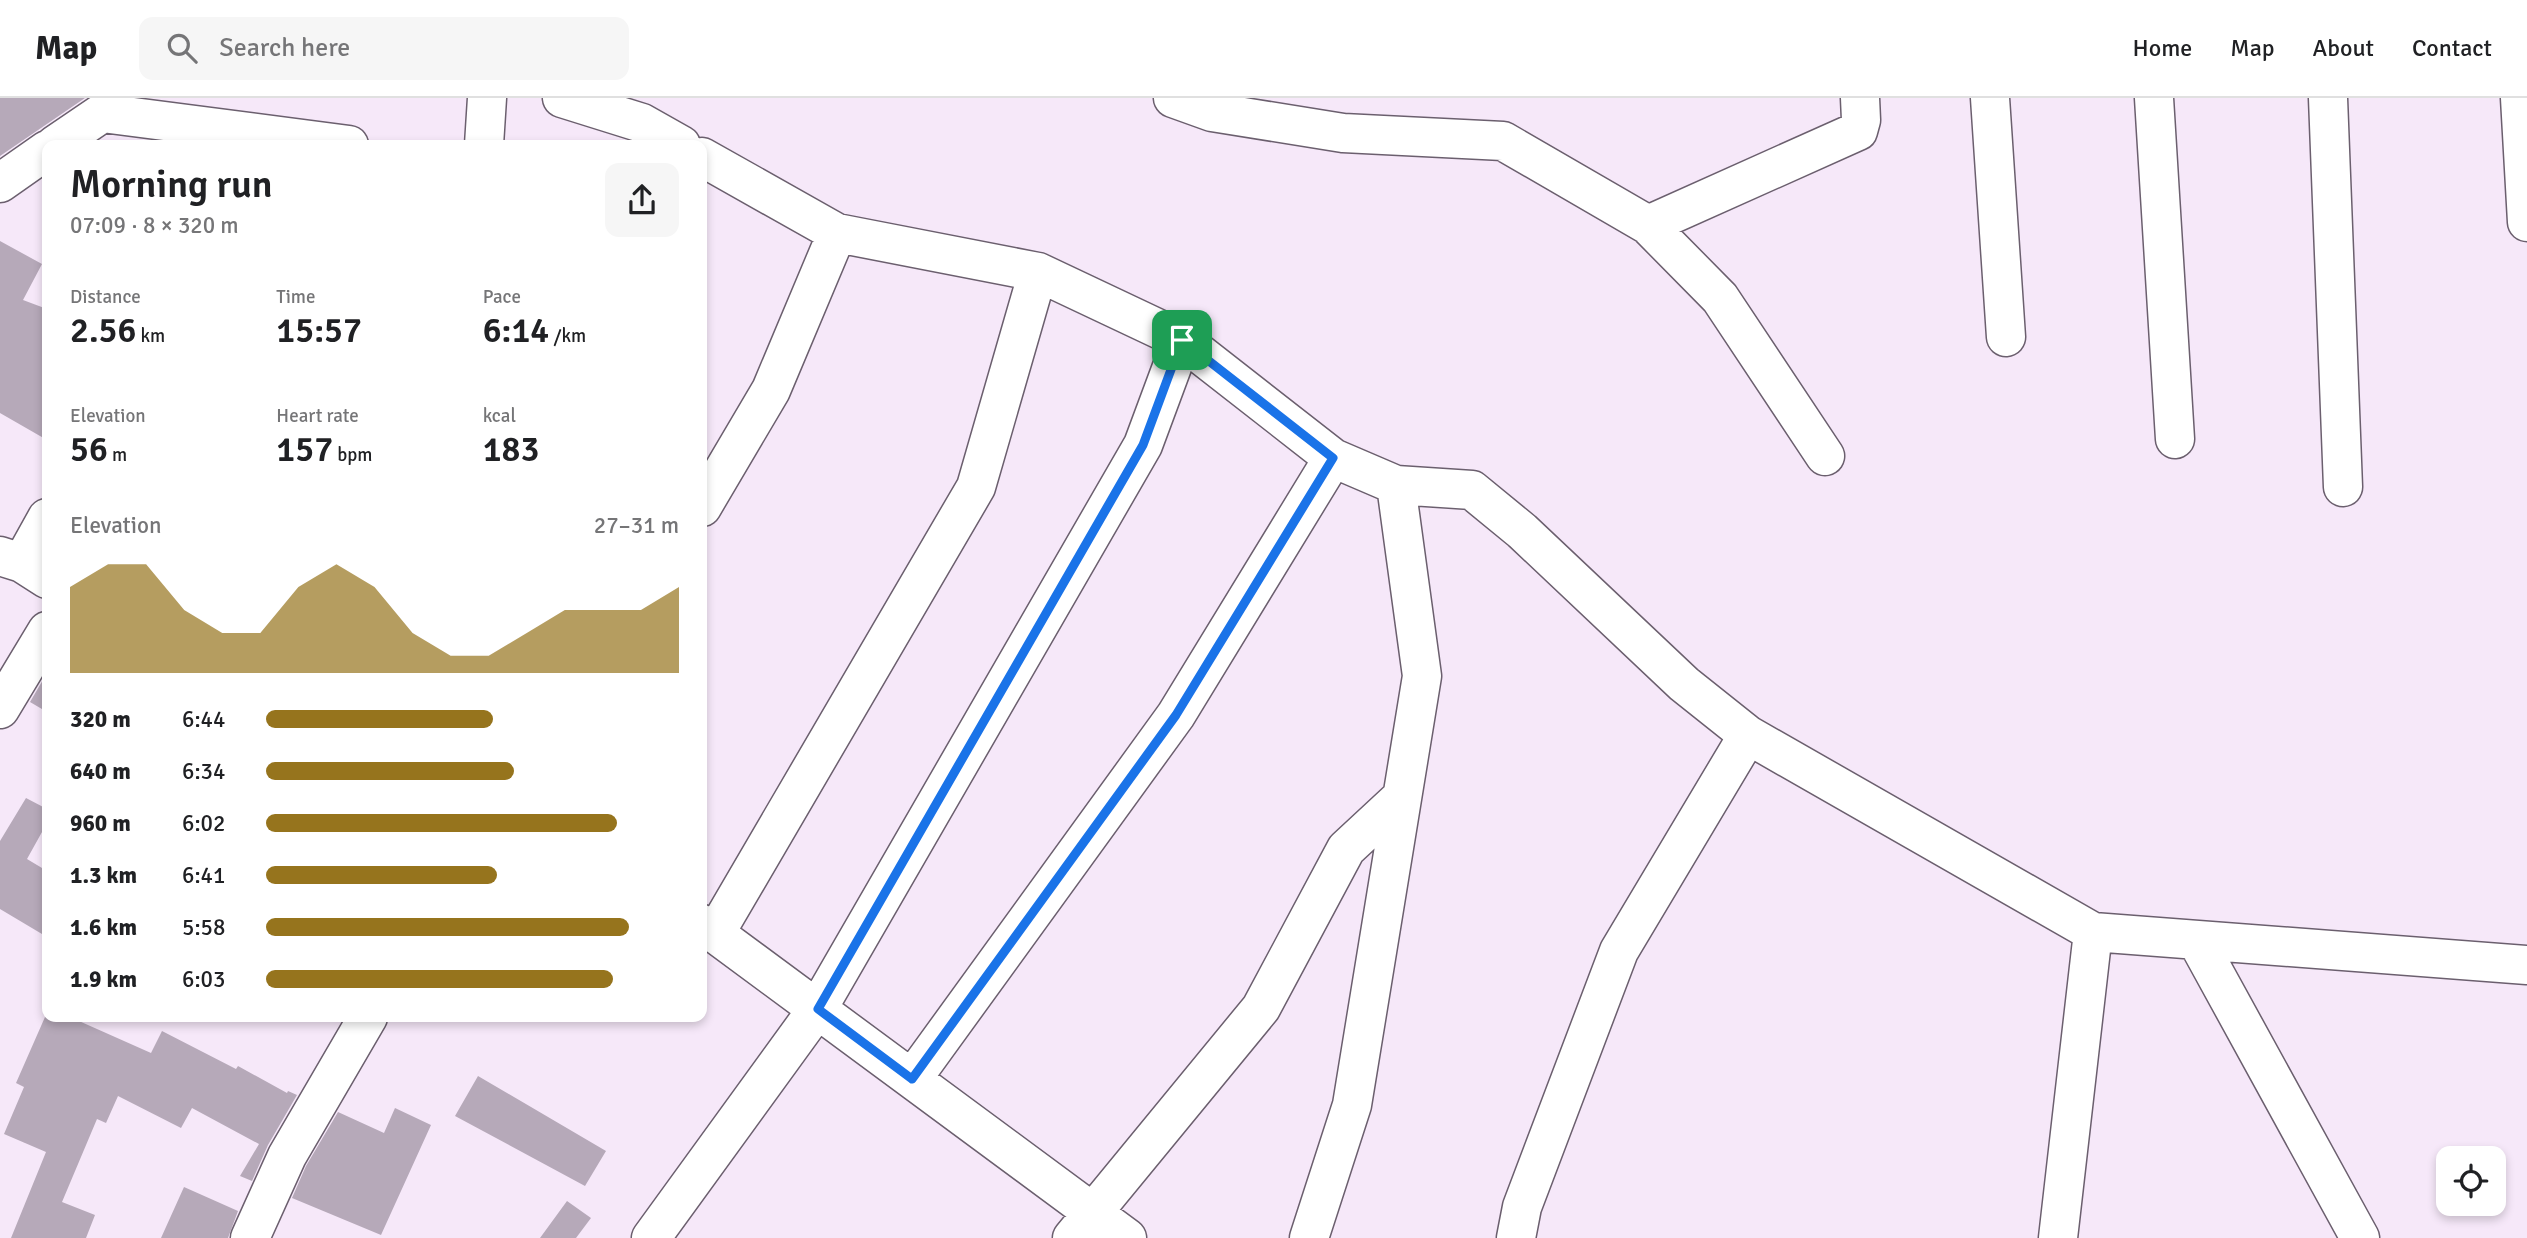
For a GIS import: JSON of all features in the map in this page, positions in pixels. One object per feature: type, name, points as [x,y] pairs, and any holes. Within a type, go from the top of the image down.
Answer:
[{"type":"street","points":[[484,140],[487,98]]},
{"type":"street","points":[[562,98],[642,123],[672,140]]},
{"type":"street","points":[[1173,98],[1212,112],[1343,133],[1503,141],[1648,225],[1720,298],[1825,456]]},
{"type":"street","points":[[1648,225],[1858,131],[1861,120],[1860,98]]},
{"type":"street","points":[[1990,98],[2006,337]]},
{"type":"street","points":[[2154,98],[2175,439]]},
{"type":"street","points":[[2328,98],[2343,487]]},
{"type":"street","points":[[2520,98],[2527,222]]},
{"type":"street","points":[[62,140],[102,113],[259,140]]},
{"type":"street","points":[[0,183],[42,154]]},
{"type":"street","points":[[707,160],[837,233],[1038,272],[1182,340],[1333,458],[1396,485],[1472,490],[1522,531],[1685,684],[1748,735],[2093,932],[2527,965]]},
{"type":"street","points":[[707,499],[771,390],[837,233]]},
{"type":"street","points":[[1038,272],[976,487],[709,928],[912,1079],[1082,1225],[1127,1238]]},
{"type":"street","points":[[651,1238],[818,1009],[1143,445],[1182,340]]},
{"type":"street","points":[[912,1079],[1176,715],[1333,458]]},
{"type":"street","points":[[1309,1238],[1352,1105],[1422,676],[1396,485]]},
{"type":"street","points":[[23,566],[42,528]]},
{"type":"street","points":[[0,709],[42,639]]},
{"type":"street","points":[[1516,1238],[1522,1207],[1619,951],[1748,735]]},
{"type":"street","points":[[1082,1225],[1261,1008],[1346,849],[1402,796]]},
{"type":"street","points":[[2058,1238],[2093,932]]},
{"type":"street","points":[[2197,941],[2360,1238]]},
{"type":"street","points":[[250,1238],[287,1156],[365,1022]]},
{"type":"building","points":[[0,98],[85,98],[0,156]]},
{"type":"building","points":[[0,241],[42,264],[23,300],[42,307],[42,437],[0,413]]},
{"type":"building","points":[[42,682],[42,709],[30,702]]},
{"type":"building","points":[[26,798],[42,806],[42,832],[27,859],[42,868],[42,934],[0,909],[0,841]]},
{"type":"building","points":[[43,1022],[81,1022],[151,1053],[162,1031],[236,1069],[238,1066],[287,1093],[288,1091],[297,1095],[268,1145],[252,1181],[240,1176],[259,1144],[192,1108],[181,1128],[118,1096],[106,1123],[97,1119],[62,1202],[95,1215],[86,1238],[11,1238],[46,1152],[4,1134],[24,1087],[16,1083]]},
{"type":"building","points":[[478,1076],[606,1151],[585,1186],[455,1116]]},
{"type":"building","points":[[395,1108],[431,1125],[381,1235],[292,1198],[306,1166],[338,1112],[384,1133]]},
{"type":"building","points":[[184,1187],[238,1211],[228,1238],[161,1238]]},
{"type":"building","points":[[567,1201],[591,1218],[576,1238],[540,1238]]},
{"type":"route","points":[[1182,340],[1333,458],[1176,715],[912,1079],[818,1009],[1143,445],[1182,340]]}]
